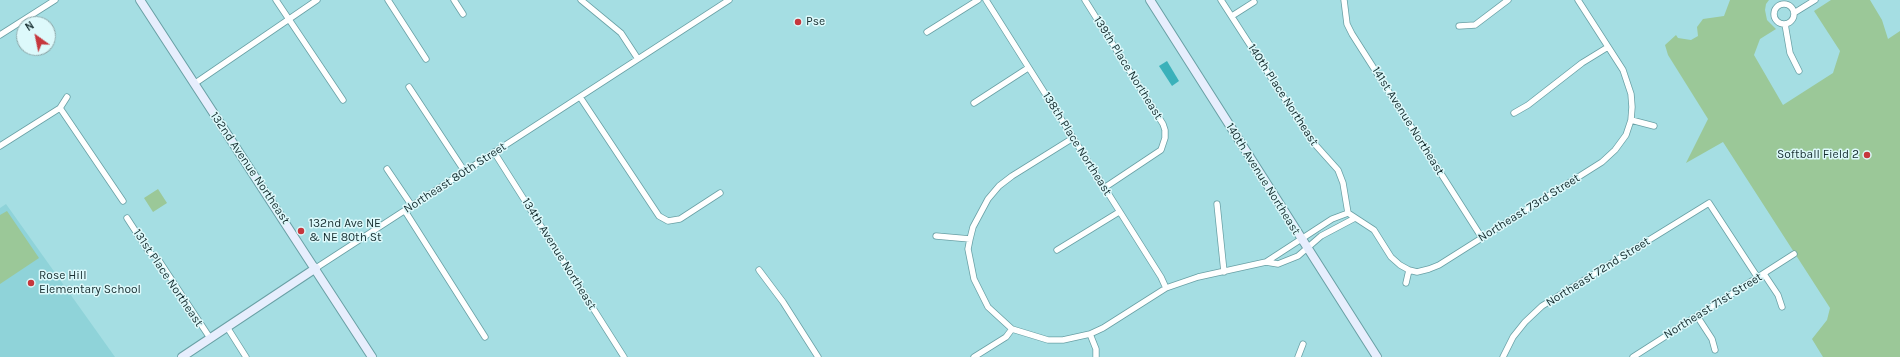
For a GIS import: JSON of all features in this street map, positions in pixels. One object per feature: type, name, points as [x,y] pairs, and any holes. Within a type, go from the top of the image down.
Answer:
[{"type":"main road","name":"132nd Avenue Northeast","points":[[140,0],[316,268],[372,357]]},
{"type":"main road","name":"140th Avenue Northeast","points":[[1150,0],[1377,357]]},
{"type":"main road","name":"Northeast 80th Street","points":[[182,357],[316,268]]},
{"type":"street","points":[[0,35],[55,0]]},
{"type":"street","points":[[276,0],[343,100]]},
{"type":"street","points":[[194,84],[317,0]]},
{"type":"street","points":[[388,0],[426,59]]},
{"type":"street","points":[[454,0],[463,14]]},
{"type":"street","points":[[581,0],[621,33],[638,59]]},
{"type":"street","name":"Northeast 80th Street","points":[[316,268],[729,0]]},
{"type":"street","points":[[927,32],[978,0]]},
{"type":"street","name":"138th Place Northeast","points":[[986,0],[1161,277],[1166,288]]},
{"type":"street","name":"139th Place Northeast","points":[[1085,0],[1164,124],[1165,138],[1160,150],[1104,188]]},
{"type":"street","name":"140th Place Northeast","points":[[1221,0],[1312,141],[1338,170],[1343,183],[1348,213]]},
{"type":"street","name":"141st Avenue Northeast","points":[[1344,0],[1347,24],[1352,34],[1482,238]]},
{"type":"street","points":[[1459,26],[1475,25],[1508,0]]},
{"type":"street","points":[[1578,0],[1623,70],[1628,83],[1632,107],[1631,120],[1654,126]]},
{"type":"street","points":[[1794,13],[1792,8],[1787,4],[1781,4],[1775,8],[1774,17],[1779,22],[1785,24],[1791,21],[1794,13],[1814,0]]},
{"type":"street","points":[[1232,16],[1254,2]]},
{"type":"street","points":[[1785,24],[1790,53],[1799,71]]},
{"type":"street","points":[[1514,113],[1528,105],[1582,63],[1608,47]]},
{"type":"street","points":[[974,103],[1028,68]]},
{"type":"street","points":[[409,87],[465,172]]},
{"type":"street","points":[[0,146],[60,108],[67,97]]},
{"type":"street","points":[[580,97],[648,202],[659,216],[668,221],[680,220],[720,193]]},
{"type":"street","points":[[60,108],[123,201]]},
{"type":"street","name":"Northeast 73rd Street","points":[[1409,270],[1417,272],[1438,265],[1602,162],[1619,145],[1626,135],[1631,120]]},
{"type":"street","points":[[1073,138],[1012,176],[999,186],[988,198],[973,227],[968,249],[974,279],[980,294],[988,307],[1012,329],[1048,340],[1063,340],[1090,334],[1166,288],[1198,277],[1266,262],[1332,219],[1348,213],[1374,230],[1391,257],[1409,270],[1406,283]]},
{"type":"street","name":"134th Avenue Northeast","points":[[494,152],[624,357]]},
{"type":"street","points":[[387,169],[412,206]]},
{"type":"street","name":"Northeast 72nd Street","points":[[1503,357],[1513,337],[1525,322],[1542,306],[1709,203],[1758,278]]},
{"type":"street","points":[[1217,204],[1224,272]]},
{"type":"street","points":[[405,210],[485,337]]},
{"type":"street","points":[[1057,250],[1119,212]]},
{"type":"street","name":"131st Place Northeast","points":[[127,218],[149,252],[158,259],[210,338]]},
{"type":"street","points":[[1266,262],[1278,264],[1288,260],[1309,248],[1321,236],[1354,218]]},
{"type":"street","points":[[936,236],[970,239]]},
{"type":"street","name":"Northeast 71st Street","points":[[1633,357],[1794,254]]},
{"type":"street","points":[[759,270],[818,357]]},
{"type":"street","points":[[1764,274],[1778,295],[1782,307]]},
{"type":"street","points":[[1697,316],[1712,339],[1715,350]]},
{"type":"street","points":[[227,327],[246,357]]},
{"type":"street","points":[[974,357],[1006,337],[1012,329]]},
{"type":"street","points":[[1090,334],[1096,349],[1096,357]]},
{"type":"street","points":[[1298,357],[1303,344]]},
{"type":"shaded area","points":[[1167,61],[1179,81],[1172,86],[1159,66]]},
{"type":"shaded area","name":"Rose Hill Elementary School","points":[[6,204],[115,357],[0,357],[0,208]]},
{"type":"green space","points":[[1730,0],[1769,0],[1766,4],[1765,10],[1767,20],[1776,29],[1760,39],[1754,55],[1783,105],[1833,73],[1840,51],[1814,11],[1831,0],[1870,0],[1882,20],[1888,39],[1900,31],[1900,357],[1823,357],[1812,339],[1827,320],[1830,308],[1723,142],[1686,163],[1708,119],[1668,55],[1665,45],[1676,35],[1678,38],[1691,40],[1698,36],[1697,27],[1703,19],[1724,16]]},
{"type":"green space","points":[[158,189],[167,203],[153,212],[144,198]]},
{"type":"green space","points":[[7,211],[39,258],[0,284],[0,215]]},
{"type":"place","name":"Pse","points":[[798,22]]},
{"type":"place","name":"Softball Field 2","points":[[1867,155]]},
{"type":"place","name":"132nd Ave NE & NE 80th St","points":[[301,231]]},
{"type":"place","name":"Rose Hill Elementary School","points":[[31,283]]}]
